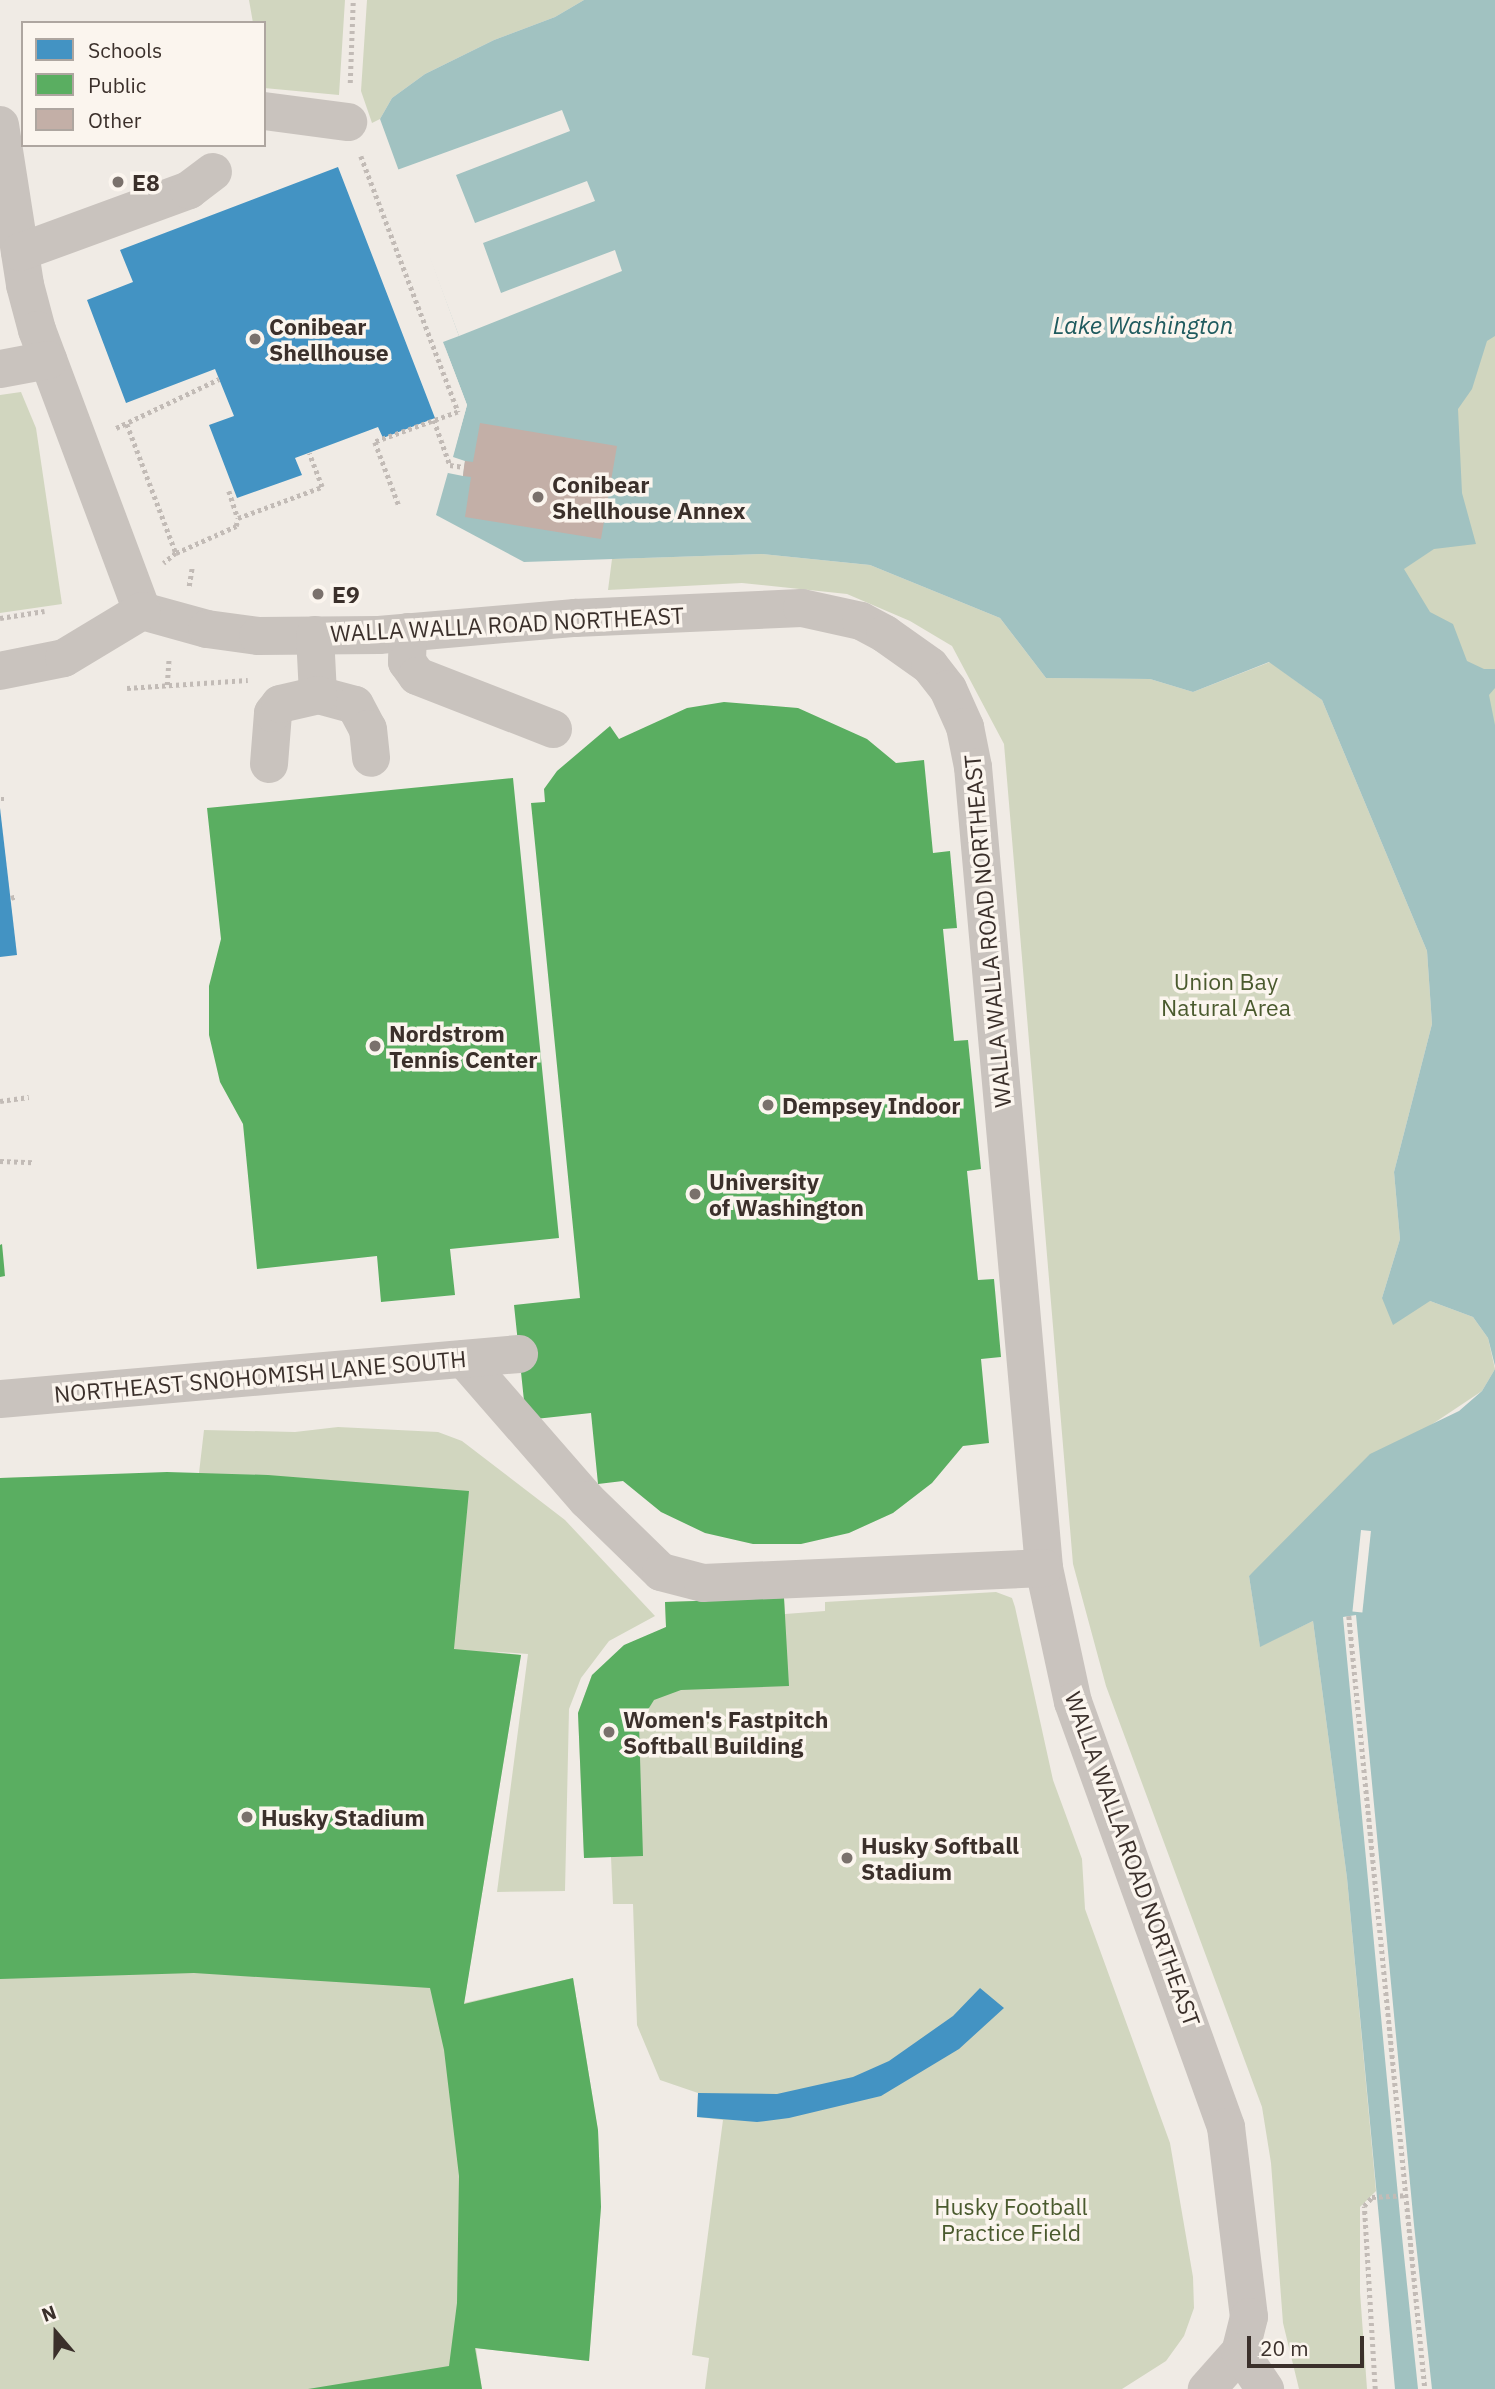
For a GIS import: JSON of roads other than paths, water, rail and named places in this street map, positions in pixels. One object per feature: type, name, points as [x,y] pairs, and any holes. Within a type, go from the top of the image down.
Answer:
[{"type":"street","points":[[266,111],[348,122]]},
{"type":"street","points":[[0,125],[28,296],[48,360],[142,611],[64,658],[0,671]]},
{"type":"street","points":[[20,252],[189,190],[212,172]]},
{"type":"street","points":[[0,369],[48,360]]},
{"type":"street","name":"WALLA WALLA ROAD NORTHEAST","points":[[142,611],[207,629],[258,636],[408,632],[575,618],[802,608],[861,621],[885,634],[930,666],[948,689],[965,727],[974,767],[1044,1568],[1073,1702],[1226,2127],[1248,2298],[1246,2335],[1240,2352],[1208,2389]]},
{"type":"street","points":[[408,632],[407,662],[417,676],[553,730]]},
{"type":"street","points":[[315,635],[318,695]]},
{"type":"street","points":[[269,764],[273,713],[280,704],[318,695],[355,705],[368,729],[371,758]]},
{"type":"street","name":"NORTHEAST SNOHOMISH LANE SOUTH","points":[[0,1399],[519,1354]]},
{"type":"street","points":[[464,1359],[587,1500],[661,1572],[702,1583],[1044,1568]]},
{"type":"street","points":[[1240,2352],[1265,2389]]},
{"type":"water","name":"Lake Washington","points":[[584,0],[1495,0],[1495,336],[1487,341],[1472,389],[1458,409],[1462,493],[1476,544],[1434,549],[1404,569],[1430,612],[1453,624],[1467,661],[1484,669],[1495,669],[1495,688],[1489,695],[1495,725],[1495,1366],[1488,1338],[1473,1317],[1430,1301],[1393,1325],[1382,1298],[1400,1239],[1394,1172],[1432,1024],[1427,951],[1322,700],[1269,662],[1193,692],[1150,679],[1046,678],[1000,618],[870,565],[762,554],[524,562],[436,515],[467,405],[443,342],[459,336],[380,119],[392,98],[425,74],[494,40],[555,17]]},
{"type":"water","points":[[1495,1369],[1495,2389],[1395,2389],[1347,1878],[1313,1621],[1260,1647],[1249,1576],[1370,1454],[1459,1411],[1482,1391]]},
{"type":"place","name":"E8","points":[[118,182]]},
{"type":"place","name":"Conibear Shellhouse","points":[[255,339]]},
{"type":"place","name":"Conibear Shellhouse Annex","points":[[538,497]]},
{"type":"place","name":"E9","points":[[318,594]]},
{"type":"place","name":"Nordstrom Tennis Center","points":[[375,1046]]},
{"type":"place","name":"Dempsey Indoor","points":[[768,1105]]},
{"type":"place","name":"University of Washington","points":[[695,1194]]},
{"type":"place","name":"Women's Fastpitch Softball Building","points":[[609,1732]]},
{"type":"place","name":"Husky Stadium","points":[[247,1817]]},
{"type":"place","name":"Husky Softball Stadium","points":[[847,1858]]},
{"type":"park label","name":"Union Bay Natural Area","points":[[1226,994]]},
{"type":"park label","name":"Husky Football Practice Field","points":[[1011,2219]]}]
